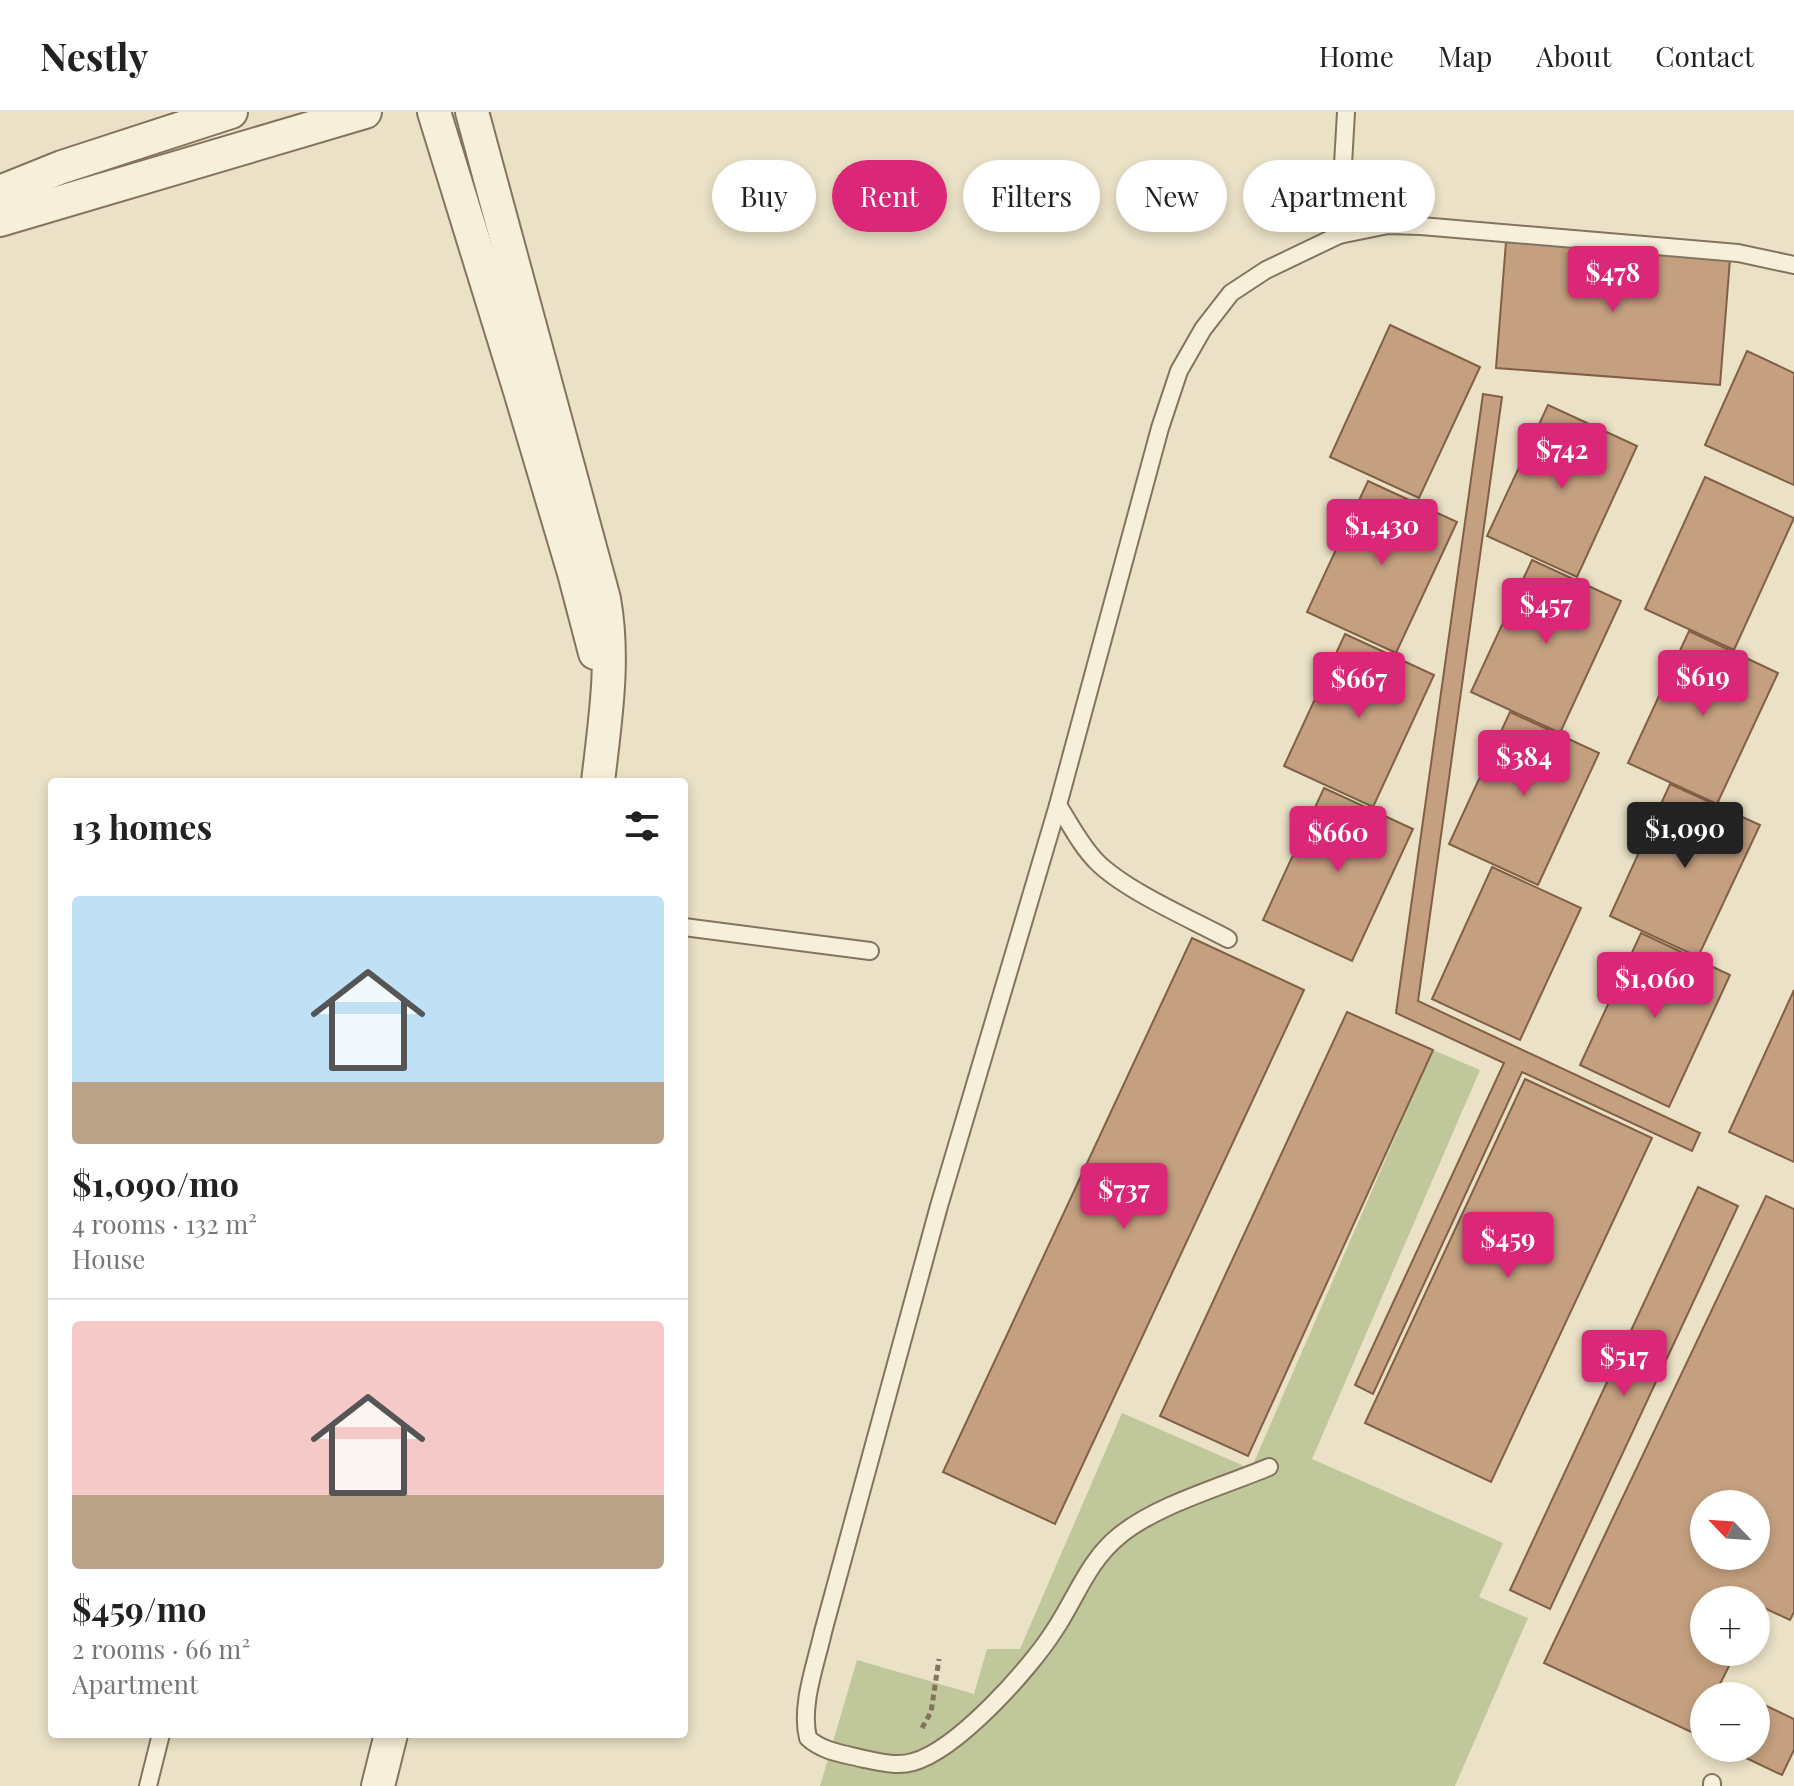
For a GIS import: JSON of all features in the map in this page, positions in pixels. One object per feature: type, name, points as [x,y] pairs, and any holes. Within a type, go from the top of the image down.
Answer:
[{"type":"street","points":[[0,192],[62,167],[231,112]]},
{"type":"street","points":[[0,220],[365,112]]},
{"type":"street","points":[[434,112],[520,391],[608,698]]},
{"type":"street","points":[[472,112],[604,599],[610,644],[608,698],[598,778]]},
{"type":"street","points":[[378,1786],[390,1738]]},
{"type":"lane","points":[[1339,235],[1346,112]]},
{"type":"lane","points":[[1269,1467],[1170,1507],[1121,1534],[1089,1568],[1055,1630],[1037,1655],[948,1745],[926,1758],[910,1763],[883,1763],[815,1745],[808,1738],[809,1693],[823,1632],[939,1206],[1058,805],[1160,428],[1179,371],[1203,329],[1231,293],[1266,270],[1339,235],[1388,225],[1738,253],[1794,265]]},
{"type":"lane","points":[[1058,805],[1098,863],[1122,881],[1228,939]]},
{"type":"lane","points":[[688,928],[870,951]]},
{"type":"lane","points":[[148,1786],[160,1738]]},
{"type":"path","points":[[883,1763],[913,1745],[931,1712],[939,1659]]},
{"type":"green space","points":[[1433,1050],[1480,1070],[1312,1459],[1503,1543],[1479,1597],[1528,1618],[1455,1786],[820,1786],[857,1660],[974,1694],[987,1649],[1020,1649],[1122,1413],[1251,1469]]},
{"type":"building","points":[[1506,242],[1730,259],[1720,385],[1496,368]]},
{"type":"building","points":[[1390,325],[1480,367],[1419,498],[1330,457]]},
{"type":"building","points":[[1747,351],[1794,373],[1794,485],[1705,445]]},
{"type":"building","points":[[1483,394],[1502,397],[1418,1001],[1700,1133],[1692,1151],[1522,1072],[1373,1394],[1355,1385],[1504,1063],[1396,1013]]},
{"type":"building","points":[[1548,405],[1637,446],[1577,577],[1487,536]]},
{"type":"building","points":[[1705,477],[1794,518],[1734,650],[1645,609]]},
{"type":"building","points":[[1368,481],[1457,522],[1396,653],[1307,612]]},
{"type":"building","points":[[1532,560],[1621,601],[1560,733],[1471,692]]},
{"type":"building","points":[[1689,631],[1778,673],[1717,804],[1628,763]]},
{"type":"building","points":[[1345,634],[1434,675],[1373,807],[1284,766]]},
{"type":"building","points":[[1510,712],[1599,753],[1538,885],[1449,844]]},
{"type":"building","points":[[1670,784],[1760,825],[1698,957],[1610,916]]},
{"type":"building","points":[[1324,788],[1413,829],[1352,961],[1263,920]]},
{"type":"building","points":[[1492,867],[1581,908],[1520,1040],[1432,999]]},
{"type":"building","points":[[1641,933],[1730,975],[1669,1107],[1580,1065]]},
{"type":"building","points":[[1192,938],[1304,990],[1055,1524],[943,1472]]},
{"type":"building","points":[[1794,990],[1794,1162],[1729,1132]]},
{"type":"building","points":[[1347,1012],[1433,1050],[1248,1456],[1160,1416]]},
{"type":"building","points":[[1525,1079],[1652,1138],[1491,1482],[1365,1423]]},
{"type":"building","points":[[1698,1187],[1738,1206],[1550,1609],[1510,1590]]},
{"type":"building","points":[[1766,1196],[1794,1209],[1794,1612],[1790,1620],[1770,1611],[1770,1586],[1690,1586],[1690,1666],[1729,1666],[1721,1682],[1690,1682],[1690,1731],[1544,1663]]},
{"type":"building","points":[[1770,1708],[1794,1719],[1794,1750],[1782,1775],[1755,1762],[1770,1762]]}]
